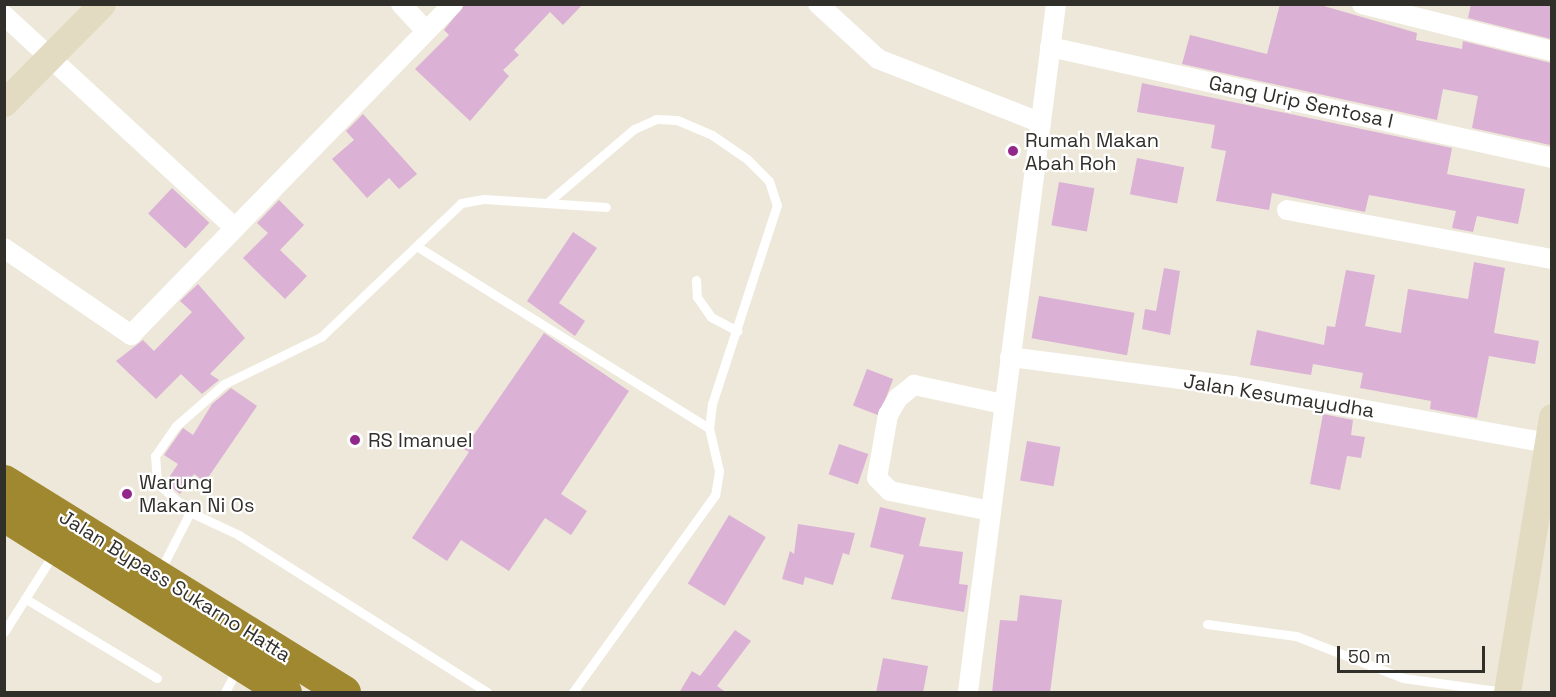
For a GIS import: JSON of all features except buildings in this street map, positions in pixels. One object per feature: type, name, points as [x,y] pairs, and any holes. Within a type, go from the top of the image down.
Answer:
[{"type":"highway","name":"Jalan Bypass Sukarno Hatta","points":[[4,481],[158,574],[341,691]]},
{"type":"highway","name":"Jalan Bypass Sukarno Hatta","points":[[4,515],[57,547],[232,679],[285,693]]},
{"type":"main road","points":[[4,103],[102,4]]},
{"type":"main road","points":[[1507,692],[1548,448],[1551,417]]},
{"type":"street","points":[[401,4],[426,30]]},
{"type":"street","points":[[4,248],[131,335],[453,4]]},
{"type":"street","points":[[818,4],[878,59],[1041,123]]},
{"type":"street","points":[[968,693],[1003,404],[1056,4]]},
{"type":"street","points":[[1362,4],[1551,51]]},
{"type":"street","points":[[4,15],[48,59],[235,228]]},
{"type":"street","name":"Gang Urip Sentosa I","points":[[1050,47],[1551,158]]},
{"type":"street","points":[[1287,210],[1551,259]]},
{"type":"street","name":"Jalan Kesumayudha","points":[[1010,357],[1234,386],[1548,448]]},
{"type":"street","points":[[991,512],[890,491],[877,478],[888,415],[898,398],[914,385],[1003,404]]},
{"type":"lane","points":[[547,203],[634,129],[656,119],[677,120],[712,135],[747,159],[768,181],[777,205],[709,428],[719,471],[715,495],[573,693]]},
{"type":"lane","points":[[487,693],[239,535],[190,512],[161,489],[153,469],[155,456],[176,426],[224,384],[321,337],[418,247],[438,220],[461,202],[484,199],[606,207]]},
{"type":"lane","points":[[418,247],[709,428]]},
{"type":"lane","points":[[696,280],[697,297],[711,317],[737,331]]},
{"type":"lane","points":[[158,574],[190,512]]},
{"type":"lane","points":[[4,632],[57,547]]},
{"type":"lane","points":[[26,599],[157,678]]},
{"type":"lane","points":[[1207,624],[1296,636],[1403,678],[1507,692]]},
{"type":"place","name":"Rumah Makan Abah Roh","points":[[1013,151]]},
{"type":"place","name":"RS Imanuel","points":[[355,440]]},
{"type":"place","name":"Warung Makan Ni Os","points":[[127,494]]}]
